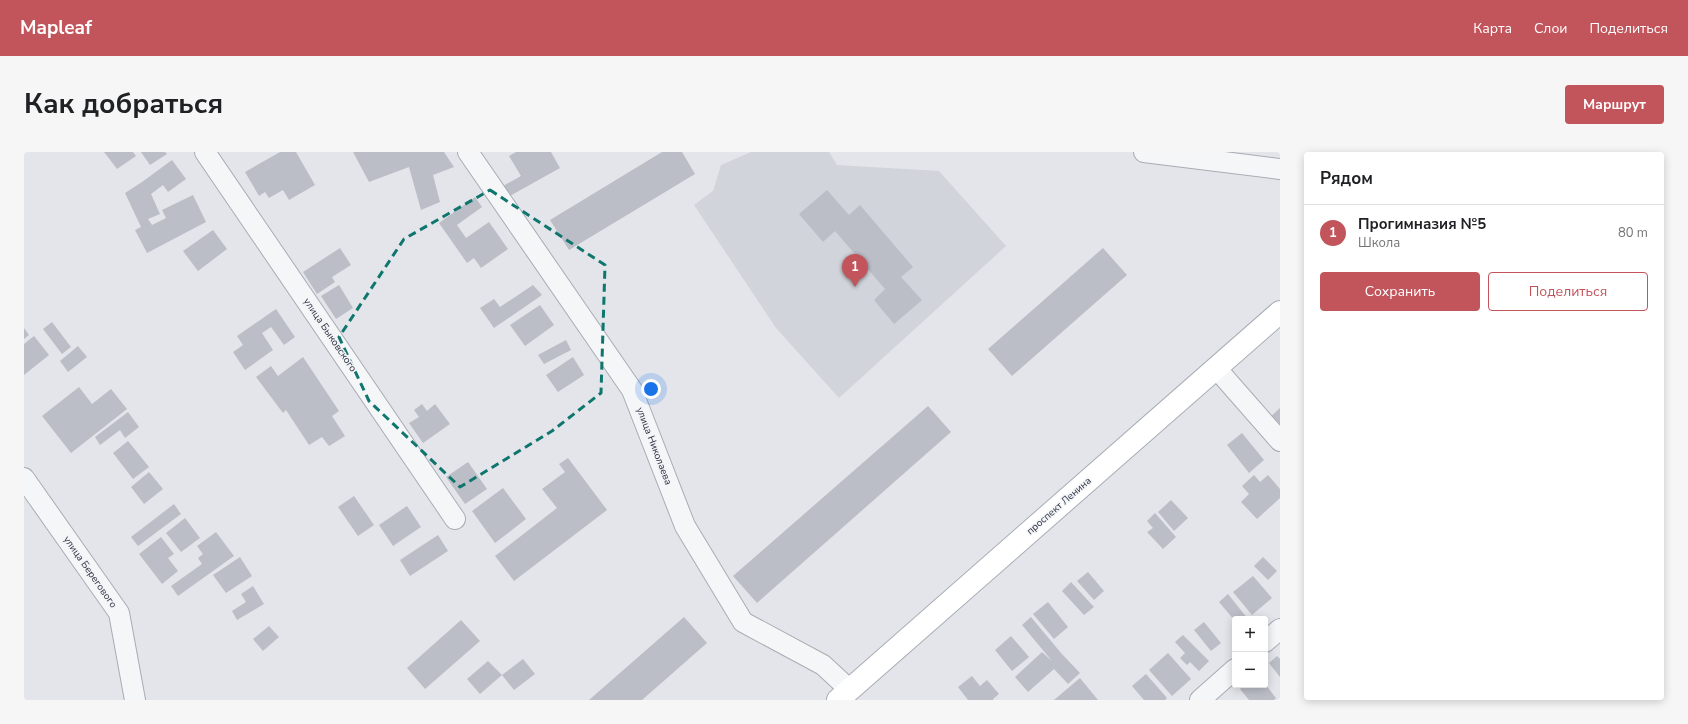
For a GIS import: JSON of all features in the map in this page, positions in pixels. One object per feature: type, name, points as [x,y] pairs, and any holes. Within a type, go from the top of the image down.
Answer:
[{"type":"main road","name":"проспект Ленина","points":[[844,695],[1280,312]]},
{"type":"street","name":"улица Быковского","points":[[205,152],[455,519]]},
{"type":"street","name":"улица Николаева","points":[[468,152],[632,390],[686,526],[742,622],[823,665],[844,695]]},
{"type":"street","points":[[1144,152],[1280,169]]},
{"type":"street","points":[[1216,368],[1280,441]]},
{"type":"street","name":"улица Берегового","points":[[24,478],[119,613],[135,700]]},
{"type":"street","points":[[1268,639],[1280,629]]},
{"type":"street","points":[[1200,700],[1232,672]]},
{"type":"highlighted area","points":[[490,190],[605,265],[601,393],[552,431],[460,487],[369,401],[339,337],[404,239]]},
{"type":"shaded area","points":[[751,152],[829,152],[837,165],[939,171],[1006,246],[839,398],[776,328],[694,205],[713,191],[721,165]]},
{"type":"building","points":[[104,152],[133,152],[136,156],[117,169]]},
{"type":"building","points":[[141,152],[165,152],[167,154],[150,165]]},
{"type":"building","points":[[280,152],[296,152],[315,185],[289,200],[283,190],[269,198],[265,192],[259,196],[245,172]]},
{"type":"building","points":[[353,152],[444,152],[454,167],[433,175],[440,202],[421,210],[409,167],[369,182]]},
{"type":"building","points":[[516,152],[551,152],[560,168],[508,197],[503,186],[521,176],[509,156]]},
{"type":"building","points":[[662,152],[682,152],[695,174],[569,250],[550,220]]},
{"type":"building","points":[[172,160],[186,179],[168,192],[163,185],[151,194],[160,214],[148,219],[152,225],[166,218],[162,210],[193,195],[206,222],[147,253],[135,230],[141,227],[125,193]]},
{"type":"building","points":[[827,190],[849,215],[860,205],[913,267],[901,277],[922,300],[894,324],[874,300],[885,289],[835,231],[823,242],[799,214]]},
{"type":"building","points":[[475,197],[482,207],[457,225],[466,238],[489,222],[508,249],[481,268],[474,258],[467,263],[439,223]]},
{"type":"building","points":[[213,230],[227,249],[198,271],[183,251]]},
{"type":"building","points":[[340,248],[351,265],[332,277],[335,282],[317,294],[303,272]]},
{"type":"building","points":[[1103,248],[1127,275],[1012,376],[988,349]]},
{"type":"building","points":[[339,285],[353,308],[336,319],[321,296]]},
{"type":"building","points":[[533,285],[542,295],[494,328],[480,308],[494,299],[500,307]]},
{"type":"building","points":[[540,305],[554,325],[525,346],[510,325]]},
{"type":"building","points":[[276,309],[295,337],[284,345],[271,327],[262,333],[273,350],[245,370],[233,352],[243,345],[237,336]]},
{"type":"building","points":[[52,322],[71,347],[62,354],[43,329]]},
{"type":"building","points":[[24,328],[29,335],[24,339]]},
{"type":"building","points":[[34,336],[49,355],[24,375],[24,344]]},
{"type":"building","points":[[566,340],[571,350],[544,364],[538,355]]},
{"type":"building","points":[[78,346],[87,357],[68,372],[60,361]]},
{"type":"building","points":[[303,357],[339,411],[332,416],[345,436],[329,446],[322,437],[309,445],[286,410],[283,413],[256,377],[271,366],[278,376]]},
{"type":"building","points":[[573,357],[584,375],[558,392],[546,375]]},
{"type":"building","points":[[79,387],[92,404],[111,389],[127,409],[71,453],[42,416]]},
{"type":"building","points":[[422,404],[427,411],[435,404],[450,424],[423,443],[409,423],[419,417],[414,410]]},
{"type":"building","points":[[928,406],[951,432],[757,603],[733,576]]},
{"type":"building","points":[[1280,408],[1280,431],[1269,418]]},
{"type":"building","points":[[128,412],[139,427],[125,438],[120,430],[100,445],[95,437]]},
{"type":"building","points":[[1242,433],[1264,460],[1249,473],[1227,445]]},
{"type":"building","points":[[128,441],[149,467],[133,479],[113,453]]},
{"type":"building","points":[[568,458],[607,510],[514,581],[495,556],[557,508],[542,489],[565,472],[559,464]]},
{"type":"building","points":[[468,462],[487,489],[465,504],[446,477]]},
{"type":"building","points":[[149,472],[163,489],[144,504],[131,487]]},
{"type":"building","points":[[1254,475],[1260,482],[1268,475],[1280,489],[1280,498],[1257,519],[1241,502],[1249,494],[1242,486]]},
{"type":"building","points":[[503,488],[526,519],[495,543],[472,511]]},
{"type":"building","points":[[354,496],[374,525],[358,536],[338,507]]},
{"type":"building","points":[[1171,500],[1188,518],[1174,531],[1158,512]]},
{"type":"building","points":[[174,504],[181,514],[138,546],[131,537]]},
{"type":"building","points":[[407,506],[421,527],[393,546],[379,525]]},
{"type":"building","points":[[1155,513],[1176,537],[1163,549],[1147,532],[1153,528],[1147,521]]},
{"type":"building","points":[[185,518],[200,538],[181,552],[166,533]]},
{"type":"building","points":[[216,532],[234,556],[178,596],[171,586],[202,564],[198,558],[203,554],[197,546]]},
{"type":"building","points":[[438,535],[448,551],[410,576],[400,560]]},
{"type":"building","points":[[161,537],[174,554],[168,558],[178,571],[162,584],[139,554]]},
{"type":"building","points":[[240,557],[252,576],[226,593],[213,575]]},
{"type":"building","points":[[1263,557],[1277,571],[1268,580],[1254,566]]},
{"type":"building","points":[[1088,572],[1104,591],[1094,600],[1077,581]]},
{"type":"building","points":[[1253,576],[1272,598],[1252,615],[1233,592]]},
{"type":"building","points":[[1071,582],[1094,607],[1084,615],[1062,591]]},
{"type":"building","points":[[253,586],[264,604],[237,620],[232,611],[246,602],[241,594]]},
{"type":"building","points":[[1228,594],[1246,616],[1232,616],[1232,617],[1219,602]]},
{"type":"building","points":[[1048,602],[1068,627],[1054,639],[1033,614]]},
{"type":"building","points":[[684,617],[707,643],[642,700],[589,700]]},
{"type":"building","points":[[1031,617],[1080,673],[1068,684],[1054,669],[1028,692],[1015,677],[1042,652],[1052,661],[1022,625]]},
{"type":"building","points":[[461,620],[480,641],[425,689],[407,668]]},
{"type":"building","points":[[1204,622],[1221,643],[1211,651],[1194,630]]},
{"type":"building","points":[[269,626],[279,637],[263,651],[253,639]]},
{"type":"building","points":[[1183,635],[1209,661],[1199,671],[1190,662],[1187,665],[1180,658],[1185,653],[1175,642]]},
{"type":"building","points":[[1011,636],[1029,657],[1012,671],[995,650]]},
{"type":"building","points":[[1168,653],[1191,679],[1172,696],[1149,670]]},
{"type":"building","points":[[1277,656],[1280,659],[1280,677],[1269,663]]},
{"type":"building","points":[[523,659],[535,674],[514,690],[502,675]]},
{"type":"building","points":[[488,661],[502,675],[480,694],[467,679]]},
{"type":"building","points":[[1146,674],[1167,698],[1165,700],[1144,700],[1132,686]]},
{"type":"building","points":[[972,676],[980,686],[987,680],[999,694],[993,700],[968,700],[958,687]]},
{"type":"building","points":[[1080,678],[1098,700],[1054,700]]},
{"type":"building","points":[[1268,688],[1276,698],[1274,700],[1249,700],[1240,689]]},
{"type":"place","name":"Прогимназия №5","points":[[855,287]]}]
